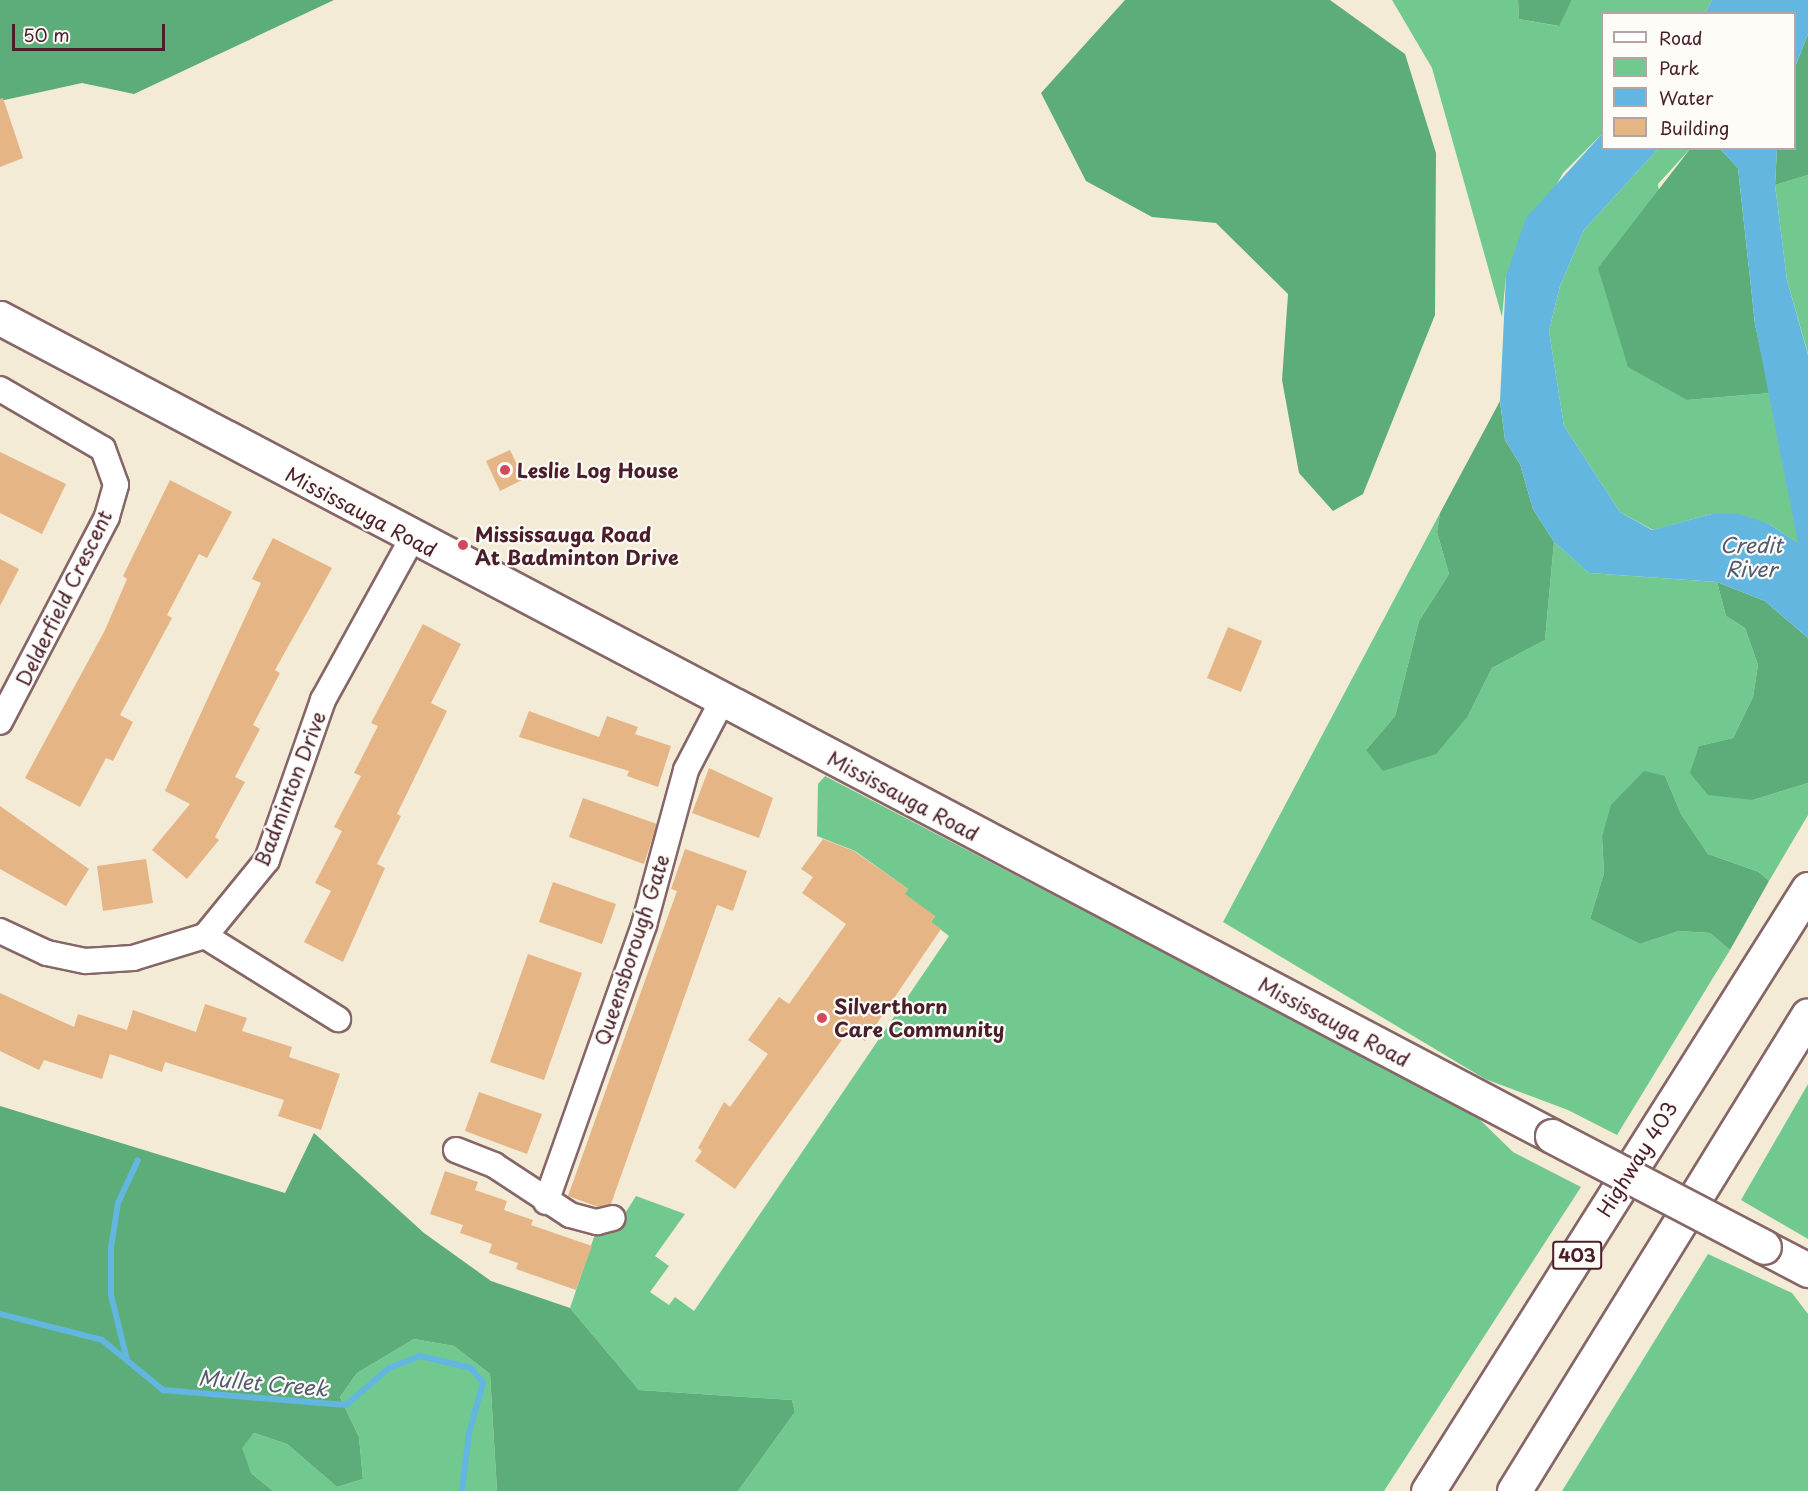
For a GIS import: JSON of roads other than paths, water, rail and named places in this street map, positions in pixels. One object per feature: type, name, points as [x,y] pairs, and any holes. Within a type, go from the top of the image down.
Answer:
[{"type":"main road","name":"Mississauga Road","points":[[0,318],[412,539],[1808,1270]]},
{"type":"main road","name":"Highway 403","points":[[1428,1491],[1808,889]]},
{"type":"main road","points":[[1514,1491],[1808,1015]]},
{"type":"street","name":"Delderfield Crescent","points":[[0,389],[103,449],[116,485],[107,517],[0,722]]},
{"type":"street","name":"Badminton Drive","points":[[205,936],[267,860],[327,691],[412,539]]},
{"type":"street","name":"Queensborough Gate","points":[[546,1202],[644,926],[686,770],[722,701]]},
{"type":"street","points":[[0,931],[47,953],[85,961],[133,958],[205,936],[338,1019]]},
{"type":"street","points":[[456,1150],[494,1165],[546,1202],[583,1220],[613,1218]]},
{"type":"water","points":[[1712,0],[1808,0],[1808,34],[1796,64],[1796,12],[1706,12]]},
{"type":"water","name":"Credit River","points":[[1601,135],[1601,150],[1657,150],[1584,230],[1560,286],[1549,331],[1564,426],[1620,512],[1652,530],[1712,514],[1739,514],[1769,524],[1798,543],[1755,324],[1738,168],[1721,150],[1777,150],[1775,185],[1787,280],[1808,355],[1808,638],[1765,601],[1717,582],[1589,573],[1554,542],[1533,509],[1520,464],[1505,440],[1500,401],[1506,276],[1526,218]]},
{"type":"waterway","points":[[127,1360],[111,1295],[111,1248],[118,1203],[138,1160]]},
{"type":"waterway","name":"Mullet Creek","points":[[0,1314],[102,1340],[163,1390],[346,1405],[389,1368],[420,1356],[471,1368],[483,1383],[469,1433],[462,1491]]},
{"type":"place","name":"Leslie Log House","points":[[505,470]]},
{"type":"place","name":"Mississauga Road At Badminton Drive","points":[[463,545]]},
{"type":"place","name":"Silverthorn Care Community","points":[[822,1018]]}]
